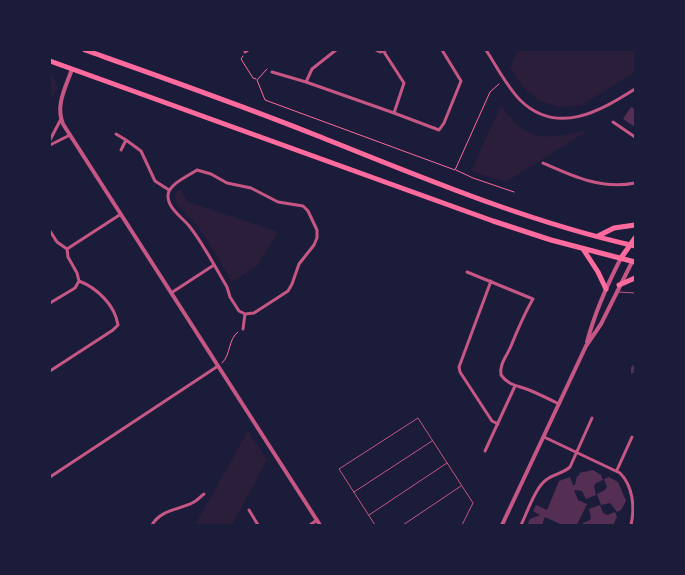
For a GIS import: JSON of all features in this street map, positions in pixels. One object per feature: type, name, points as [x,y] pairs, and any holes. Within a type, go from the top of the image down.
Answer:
[{"type":"main road","points":[[85,50],[312,134],[486,202],[563,228],[632,246]]},
{"type":"main road","points":[[50,61],[476,215],[583,249],[634,261]]},
{"type":"main road","points":[[597,237],[614,228],[635,225]]},
{"type":"main road","points":[[621,258],[632,246],[635,238]]},
{"type":"main road","points":[[583,249],[611,290]]},
{"type":"main road","points":[[619,286],[635,278]]},
{"type":"street","points":[[306,82],[312,68],[336,50]]},
{"type":"street","points":[[376,50],[385,51],[404,83],[394,114]]},
{"type":"street","points":[[272,72],[306,82],[439,130],[444,123],[461,81],[442,50]]},
{"type":"street","points":[[486,50],[520,100],[528,107],[549,116],[573,118],[586,116],[607,107],[635,90]]},
{"type":"street","points":[[72,69],[60,105],[61,119],[320,525]]},
{"type":"street","points":[[50,140],[61,119]]},
{"type":"street","points":[[613,122],[635,136]]},
{"type":"street","points":[[116,134],[141,151],[155,181],[169,190]]},
{"type":"street","points":[[50,144],[70,135]]},
{"type":"street","points":[[121,150],[126,140]]},
{"type":"street","points":[[543,163],[578,178],[598,183],[623,186],[635,183]]},
{"type":"street","points":[[197,170],[205,171],[227,183],[251,188],[278,202],[302,206],[308,211],[317,230],[317,238],[314,245],[299,264],[288,291],[254,314],[245,314],[239,311],[230,297],[227,287],[189,226],[178,216],[170,204],[169,190],[197,170]]},
{"type":"street","points":[[67,248],[121,214]]},
{"type":"street","points":[[50,231],[57,242],[67,248]]},
{"type":"street","points":[[50,304],[74,288],[79,281],[77,273],[68,258],[67,248]]},
{"type":"street","points":[[586,346],[601,324],[621,258]]},
{"type":"street","points":[[502,525],[586,346],[594,319],[611,290],[619,286],[634,261]]},
{"type":"street","points":[[171,293],[214,265]]},
{"type":"street","points":[[467,272],[533,299],[522,317],[510,350],[501,365],[501,375],[506,382],[531,390],[560,404]]},
{"type":"street","points":[[50,371],[118,325],[117,317],[105,299],[89,285],[79,281]]},
{"type":"street","points":[[491,281],[459,367],[460,372],[492,421],[498,424]]},
{"type":"street","points":[[243,329],[245,314]]},
{"type":"street","points":[[50,477],[218,366]]},
{"type":"street","points":[[485,451],[515,386]]},
{"type":"street","points":[[521,525],[541,484],[548,478],[563,473],[570,467],[592,418]]},
{"type":"street","points":[[544,437],[617,470],[627,482],[631,492],[633,518],[631,525]]},
{"type":"street","points":[[617,470],[632,437]]},
{"type":"street","points":[[631,492],[635,490]]},
{"type":"street","points":[[152,525],[156,518],[168,511],[195,502],[204,494]]},
{"type":"street","points":[[249,510],[258,525]]},
{"type":"street","points":[[310,525],[317,520]]},
{"type":"lane","points":[[611,290],[635,293]]},
{"type":"lane","points":[[375,525],[339,469],[418,418],[473,503],[462,525]]},
{"type":"lane","points":[[354,492],[433,440]]},
{"type":"lane","points":[[369,515],[447,463]]},
{"type":"lane","points":[[403,525],[462,485]]},
{"type":"path","points":[[246,51],[241,59],[253,78],[257,80],[265,100],[514,192]]},
{"type":"path","points":[[257,80],[267,69],[272,72]]},
{"type":"path","points":[[455,170],[490,92],[499,84]]},
{"type":"path","points":[[218,366],[226,360],[234,335],[243,329]]},
{"type":"shaded area","points":[[518,50],[635,50],[635,72],[582,105],[561,107],[539,101],[523,87],[510,68]]},
{"type":"shaded area","points":[[50,71],[58,89],[50,97]]},
{"type":"shaded area","points":[[501,105],[520,127],[539,136],[561,135],[589,130],[506,182],[471,171]]},
{"type":"shaded area","points":[[180,189],[188,202],[278,232],[257,266],[232,282],[204,235],[177,203],[175,194]]},
{"type":"shaded area","points":[[248,431],[267,460],[232,525],[195,525]]},
{"type":"building","points":[[631,107],[635,109],[635,127],[623,119]]},
{"type":"building","points":[[635,364],[635,372],[631,374],[631,367]]},
{"type":"building","points":[[593,470],[601,475],[603,480],[594,486],[596,495],[586,499],[582,491],[574,490],[578,500],[587,504],[577,525],[562,525],[545,517],[542,525],[527,525],[530,519],[540,515],[533,511],[536,505],[547,510],[559,481],[570,477],[573,485],[575,485],[577,476],[580,475],[579,473]]},
{"type":"building","points":[[609,477],[618,482],[626,501],[621,510],[617,512],[610,503],[601,505],[597,494],[605,490],[607,487],[604,479]]},
{"type":"building","points":[[600,505],[603,513],[607,515],[615,512],[617,517],[613,525],[583,525],[583,523],[591,518],[589,509]]}]
